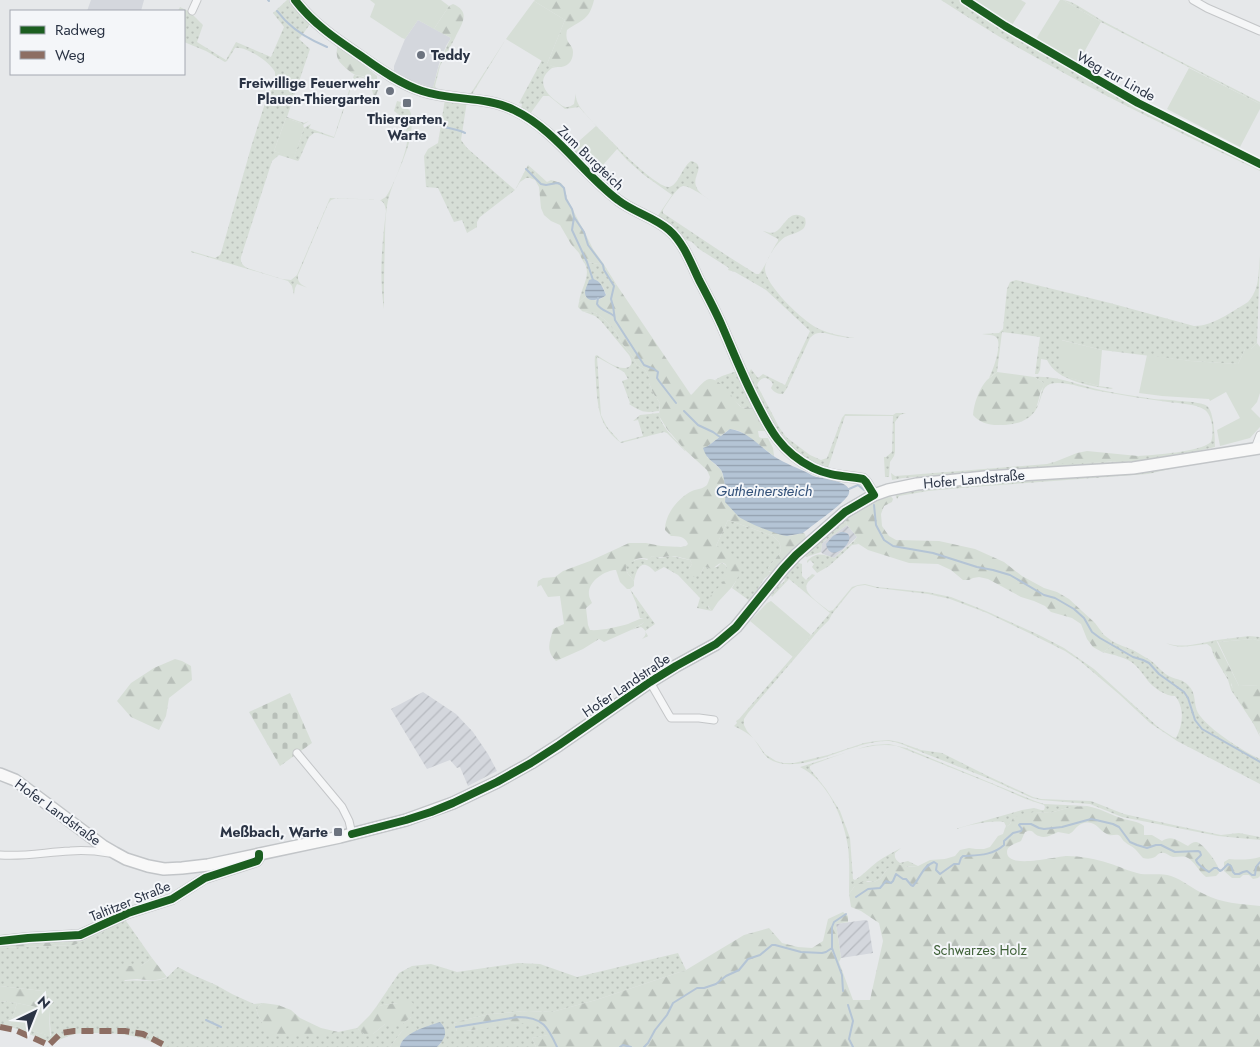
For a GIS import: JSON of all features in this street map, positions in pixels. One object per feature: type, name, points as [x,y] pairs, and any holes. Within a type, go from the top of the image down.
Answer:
[{"type":"main road","name":"Hofer Landstraße","points":[[0,774],[15,780],[114,853],[137,862],[164,869],[208,865],[352,834],[431,812],[497,782],[559,745],[650,682],[716,644],[728,635],[745,617],[796,555],[837,518],[874,495],[917,484],[1133,468],[1258,448]]},
{"type":"street","points":[[192,11],[197,0]]},
{"type":"street","name":"Zum Burgteich","points":[[295,0],[323,30],[399,81],[422,91],[505,106],[529,118],[619,201],[628,208],[653,219],[669,229],[680,243],[702,285],[745,380],[774,436],[791,454],[815,469],[863,480],[874,495]]},
{"type":"street","name":"Weg zur Linde","points":[[965,0],[1005,26],[1138,103],[1260,164]]},
{"type":"street","points":[[1193,0],[1260,31]]},
{"type":"street","points":[[1258,448],[1260,435]]},
{"type":"street","points":[[650,682],[671,718],[714,720]]},
{"type":"street","points":[[297,753],[342,807],[352,834]]},
{"type":"street","name":"Hofer Landstraße","points":[[0,855],[42,854],[72,850],[114,853]]},
{"type":"street","name":"Taltitzer Straße","points":[[0,941],[80,935],[128,913],[172,899],[205,878],[257,861],[259,854]]},
{"type":"shaded area","points":[[91,0],[144,0],[141,10],[87,10]]},
{"type":"shaded area","name":"Teddy","points":[[418,20],[451,38],[439,64],[433,88],[409,80],[394,71],[394,66],[405,39]]},
{"type":"shaded area","points":[[847,525],[857,537],[834,558],[823,554],[821,552],[822,543]]},
{"type":"shaded area","points":[[423,692],[456,714],[473,732],[497,771],[468,786],[460,767],[457,768],[450,760],[427,769],[391,709]]},
{"type":"shaded area","points":[[868,921],[873,953],[841,958],[836,924]]},
{"type":"green space","points":[[287,0],[291,0],[311,23],[299,39],[310,49],[287,117],[304,123],[309,121],[303,125],[286,118],[274,151],[294,157],[304,128],[311,124],[309,128],[334,137],[354,75],[364,77],[371,85],[363,78],[356,78],[354,80],[334,138],[314,133],[309,137],[298,161],[279,155],[272,161],[241,257],[242,263],[247,268],[291,280],[297,275],[330,198],[336,198],[328,204],[298,275],[299,282],[308,288],[297,284],[294,295],[292,286],[288,281],[191,252],[215,258],[221,253],[252,144],[275,78],[275,72],[263,59],[245,49],[235,48],[225,62],[206,51],[185,42],[185,10],[178,10],[180,7],[190,12],[203,25],[197,42],[226,60],[236,42],[271,57],[284,27],[273,13]]},
{"type":"green space","points":[[370,0],[441,0],[449,6],[434,29],[418,20],[405,39],[370,17],[375,4]]},
{"type":"green space","points":[[535,0],[594,0],[587,16],[567,30],[566,35],[573,52],[570,61],[564,66],[556,67],[547,64],[565,20]]},
{"type":"green space","points":[[941,0],[963,0],[985,18],[1004,30],[1087,75],[1108,90],[1260,167],[1260,171],[1168,127],[1048,65]]},
{"type":"green space","points":[[972,0],[1021,0],[1026,3],[1012,25]]},
{"type":"green space","points":[[1060,0],[1101,22],[1078,63],[1036,39]]},
{"type":"green space","points":[[1063,0],[1077,5],[1103,21],[1260,102],[1260,104],[1101,22]]},
{"type":"green space","points":[[534,1],[565,20],[547,64],[506,39]]},
{"type":"green space","points":[[453,4],[459,7],[464,15],[455,38],[451,38],[434,29],[449,6]]},
{"type":"green space","points":[[451,38],[455,38],[440,66],[435,86],[437,90],[445,92],[467,94],[471,93],[506,39],[471,96],[437,92],[429,87],[433,87],[443,56]]},
{"type":"green space","points":[[339,45],[377,76],[378,90],[375,98],[370,83],[366,78],[352,73],[339,61],[337,47]]},
{"type":"green space","points":[[542,60],[557,67],[547,72],[543,81],[545,89],[551,97],[562,106],[569,107],[574,104],[576,92],[576,100],[593,123],[579,107],[565,109],[549,96],[543,96],[530,114],[521,109],[522,104],[519,103]]},
{"type":"green space","points":[[1189,68],[1260,104],[1260,109],[1240,147],[1167,109]]},
{"type":"green space","points":[[445,99],[467,101],[461,140],[467,148],[515,190],[480,217],[477,227],[467,233],[462,220],[454,222],[438,188],[426,187],[424,156],[428,149],[438,143]]},
{"type":"green space","points":[[397,101],[401,102],[400,106],[410,110],[412,126],[407,149],[387,206],[384,309],[382,260],[386,211],[383,202],[380,200],[386,197],[390,191],[405,153],[407,140],[405,133],[407,123],[394,111]]},
{"type":"green space","points":[[286,118],[303,124],[304,128],[294,158],[274,151]]},
{"type":"green space","points":[[596,126],[618,148],[595,174],[570,149]]},
{"type":"green space","points":[[598,128],[650,177],[669,187],[678,180],[685,167],[691,161],[696,163],[699,168],[695,182],[696,186],[700,193],[707,198],[693,189],[683,186],[672,196],[663,213],[756,274],[759,274],[767,261],[765,269],[771,284],[803,318],[822,330],[855,338],[823,333],[813,335],[783,394],[773,391],[771,388],[773,384],[767,378],[760,380],[757,385],[786,437],[810,455],[821,460],[827,458],[845,414],[893,415],[896,413],[906,413],[900,415],[895,422],[895,452],[890,462],[889,477],[885,477],[884,457],[892,452],[893,416],[845,416],[828,468],[815,464],[798,454],[773,429],[748,375],[751,369],[758,378],[763,374],[785,385],[810,331],[766,290],[728,270],[729,268],[699,249],[692,242],[681,238],[657,217],[672,195],[627,160]]},
{"type":"green space","points":[[528,165],[536,172],[535,180],[526,178],[520,182],[515,190]]},
{"type":"green space","points":[[536,172],[547,182],[551,180],[561,183],[564,187],[576,216],[593,249],[603,263],[583,261],[560,225],[544,215],[541,208],[539,187],[534,178]]},
{"type":"green space","points":[[800,215],[805,218],[805,227],[799,232],[782,239],[770,254],[778,239],[763,231],[771,233],[779,230],[791,216]]},
{"type":"green space","points":[[1260,256],[1257,343],[1251,349],[1245,349],[1238,364],[1191,361],[1102,350],[1062,340],[1067,377],[1113,388],[1111,389],[1084,384],[1066,378],[1058,373],[1047,360],[1041,359],[1040,370],[1038,374],[1035,374],[1040,337],[1002,332],[997,372],[989,378],[996,358],[998,342],[994,336],[982,334],[999,333],[1003,329],[1007,289],[1010,282],[1016,280],[1194,326],[1208,324],[1222,318],[1248,302],[1257,286]]},
{"type":"green space","points":[[583,261],[603,263],[616,284],[606,295],[603,287],[590,280],[585,292],[586,296],[579,302],[587,276],[586,266]]},
{"type":"green space","points":[[616,284],[691,395],[704,382],[713,379],[722,385],[741,407],[755,409],[767,431],[758,431],[759,437],[768,438],[773,448],[774,456],[741,432],[734,430],[727,431],[708,446],[707,457],[721,470],[725,481],[724,489],[727,495],[789,536],[803,533],[806,538],[772,572],[768,571],[768,568],[780,553],[779,542],[773,536],[728,520],[716,546],[728,551],[738,559],[740,573],[732,587],[712,611],[708,601],[726,576],[727,567],[723,563],[712,569],[704,567],[700,575],[693,577],[688,573],[692,564],[690,560],[673,556],[652,556],[649,559],[640,558],[626,567],[627,573],[634,581],[634,586],[630,589],[627,589],[620,582],[616,570],[602,574],[594,581],[589,590],[592,603],[586,608],[590,630],[628,624],[644,618],[645,622],[604,642],[599,639],[583,649],[556,661],[550,653],[549,646],[553,629],[564,624],[560,596],[548,597],[541,585],[537,587],[538,581],[543,578],[555,577],[563,571],[629,543],[686,546],[688,544],[685,539],[679,536],[671,536],[665,530],[667,518],[673,507],[682,498],[692,491],[707,485],[710,477],[707,470],[685,450],[667,429],[659,416],[660,403],[653,393],[649,377],[645,370],[637,365],[616,332],[596,313],[582,311],[578,307],[579,302],[586,296],[599,300]]},
{"type":"green space","points":[[582,311],[596,313],[616,332],[637,365],[645,370],[653,393],[660,403],[659,411],[650,412],[640,410],[629,404],[622,381],[628,379],[624,372],[597,357],[601,415],[607,427],[620,442],[643,436],[638,420],[633,421],[640,415],[659,413],[665,428],[685,451],[664,432],[621,443],[614,437],[608,430],[601,416],[599,409],[595,356],[597,355],[622,368],[630,366],[631,360],[601,321],[595,316]]},
{"type":"green space","points":[[1061,340],[1102,350],[1099,386],[1066,377],[1067,371],[1061,367]]},
{"type":"green space","points":[[1257,343],[1260,347],[1260,393],[1257,402],[1251,409],[1260,418],[1260,427],[1250,438],[1220,446],[1217,430],[1240,418],[1226,392],[1210,401],[1209,399],[1139,393],[1147,355],[1191,361],[1238,364],[1245,349],[1251,349]]},
{"type":"green space","points":[[737,371],[755,409],[741,407],[715,380]]},
{"type":"green space","points":[[997,372],[1034,377],[1044,383],[1035,410],[1031,414],[1009,424],[1001,425],[985,423],[973,415],[976,401],[982,388],[987,380]]},
{"type":"green space","points":[[1034,377],[1060,379],[1121,394],[1203,404],[1207,406],[1211,413],[1214,425],[1215,447],[1138,461],[892,480],[891,473],[895,476],[1054,462],[1110,462],[1138,456],[1187,451],[1211,442],[1213,430],[1210,416],[1205,410],[1197,406],[1099,391],[1061,383],[1050,384],[1045,387],[1038,405],[1044,383]]},
{"type":"green space","points":[[1038,405],[1032,415],[1024,420],[1008,425],[995,425],[1011,423]]},
{"type":"green space","points":[[1087,451],[1138,456],[1139,458],[1138,460],[1052,463]]},
{"type":"green space","points":[[1205,461],[1148,474],[928,491],[899,496],[897,499],[895,494],[909,489]]},
{"type":"green space","points":[[890,495],[893,499],[892,502],[884,506],[881,514],[882,526],[889,536],[896,540],[939,541],[975,549],[1004,562],[1022,576],[1069,599],[1112,641],[1110,647],[1102,652],[1093,647],[1087,639],[1081,624],[1072,618],[1051,612],[1045,606],[1021,597],[988,579],[979,577],[963,580],[951,570],[938,564],[909,563],[868,550],[854,541],[857,537],[847,525],[846,520],[860,507]]},
{"type":"green space","points":[[851,514],[846,520],[847,525],[822,543],[821,552],[806,557],[804,554]]},
{"type":"green space","points":[[728,520],[773,536],[779,542],[781,548],[780,553],[768,568],[769,572],[772,572],[764,579],[750,601],[732,588],[736,581],[716,546]]},
{"type":"green space","points":[[854,541],[859,544],[852,545],[829,566],[817,573],[812,567],[814,564],[810,560],[807,563],[810,558],[817,555],[834,558]]},
{"type":"green space","points":[[652,556],[660,558],[671,556],[690,560],[692,564],[689,569],[700,575],[704,567],[717,567],[721,563],[724,564],[727,569],[727,576],[712,595],[708,607],[712,611],[697,608],[700,598],[678,575],[664,567],[655,572],[647,565],[641,566],[637,571],[634,581],[627,573],[626,566],[636,560],[647,560]]},
{"type":"green space","points":[[796,562],[802,564],[802,576],[806,580],[812,574],[815,575],[807,584],[807,591],[829,611],[833,610],[852,587],[865,584],[951,597],[1039,635],[1064,648],[1094,669],[1158,727],[1176,738],[1180,728],[1182,711],[1175,696],[1167,695],[1157,689],[1128,660],[1102,652],[1108,648],[1112,641],[1133,650],[1150,660],[1168,676],[1186,683],[1193,691],[1198,713],[1203,719],[1226,739],[1260,759],[1260,784],[1177,741],[1150,723],[1080,661],[1065,651],[987,613],[950,599],[928,594],[877,588],[865,585],[852,589],[829,620],[748,713],[744,719],[744,725],[753,738],[734,726],[737,723],[736,721],[830,613],[789,579],[772,597],[771,595],[780,583],[782,584],[787,572]]},
{"type":"green space","points":[[630,589],[655,624],[645,631],[641,627],[631,630],[644,623],[644,618],[640,618]]},
{"type":"green space","points":[[771,601],[811,635],[793,657],[750,621]]},
{"type":"green space","points":[[1249,636],[1260,637],[1260,641],[1253,639],[1218,642],[1216,640]]},
{"type":"green space","points":[[1253,639],[1260,641],[1260,685],[1239,686],[1218,642]]},
{"type":"green space","points":[[1216,640],[1226,675],[1231,680],[1231,685],[1252,718],[1260,737],[1231,690],[1211,647],[1207,644],[1181,647],[1166,643],[1185,645]]},
{"type":"green space","points":[[1216,640],[1239,686],[1260,685],[1260,734],[1216,657],[1212,643]]},
{"type":"green space","points":[[175,659],[191,666],[192,680],[169,698],[166,716],[159,730],[131,717],[117,701],[131,683],[154,668]]},
{"type":"green space","points":[[290,693],[312,743],[280,766],[249,712]]},
{"type":"green space","points":[[754,739],[765,754],[783,763],[794,763],[828,755],[864,743],[889,740],[921,750],[942,753],[1033,797],[1091,801],[1124,814],[1221,835],[1239,833],[1260,837],[1260,840],[1218,836],[1122,817],[1090,804],[1040,800],[1032,798],[990,779],[892,741],[861,745],[799,764],[785,764],[773,761],[770,759],[764,754]]},
{"type":"green space","points":[[889,744],[906,748],[1044,804],[1087,806],[1071,807],[1050,813],[1035,812],[1013,818],[1005,828],[1004,822],[992,822],[955,829],[1022,810],[1034,808],[1044,810],[1045,807],[897,746],[876,745],[865,747],[873,745]]},
{"type":"green space","points":[[841,754],[814,764],[810,766],[810,769],[826,789],[840,811],[850,838],[853,879],[855,880],[877,862],[901,848],[895,853],[896,860],[900,863],[908,861],[918,866],[888,868],[880,879],[874,882],[868,881],[854,887],[849,894],[848,847],[843,824],[826,790],[810,773],[800,767]]},
{"type":"green space","name":"Schwarzes Holz","points":[[1087,806],[1139,823],[1144,826],[1144,835],[1152,835],[1162,841],[1172,838],[1188,846],[1194,842],[1199,843],[1214,859],[1219,873],[1216,876],[1206,877],[1186,857],[1173,857],[1160,853],[1152,858],[1143,858],[1135,849],[1124,842],[1119,835],[1109,835],[1090,823],[1079,825],[1069,834],[1058,832],[1042,837],[1032,831],[1025,832],[1021,841],[1007,850],[1009,857],[1023,861],[1067,856],[1093,859],[1141,874],[1171,876],[1211,897],[1231,903],[1260,906],[1260,1047],[536,1047],[532,1038],[548,1035],[539,1026],[519,1023],[457,1031],[454,1023],[490,1014],[528,1011],[552,1012],[596,1000],[686,970],[744,935],[769,928],[782,943],[812,948],[823,941],[828,919],[843,912],[848,916],[848,922],[836,924],[841,958],[839,962],[853,1000],[870,1000],[883,941],[879,923],[851,907],[849,894],[854,887],[861,882],[874,882],[880,879],[888,868],[897,864],[907,867],[918,866],[930,860],[955,856],[960,850],[990,847],[998,836],[1003,834],[1013,818],[1022,814],[1035,812],[1050,813],[1071,807]]},
{"type":"green space","points":[[1260,857],[1260,876],[1258,878],[1253,879],[1249,875],[1243,875],[1240,878],[1232,878],[1224,871],[1224,862],[1229,859],[1244,860]]},
{"type":"green space","points":[[124,918],[152,958],[124,981],[151,981],[166,978],[178,967],[254,1004],[263,1003],[256,1008],[262,1022],[338,1032],[357,1028],[364,1034],[373,1034],[385,1024],[402,1024],[411,1017],[398,1003],[376,1007],[399,973],[412,966],[431,964],[457,972],[518,963],[540,964],[577,977],[678,953],[686,970],[596,1000],[552,1012],[528,1011],[490,1014],[454,1023],[457,1031],[466,1031],[531,1023],[540,1027],[549,1035],[532,1038],[536,1047],[437,1047],[441,1043],[440,1023],[417,1031],[416,1027],[402,1031],[390,1047],[163,1047],[138,1037],[103,1033],[75,1034],[49,1042],[9,1026],[0,1025],[0,1001],[17,1003],[10,1025],[51,1036],[49,1010],[43,991],[0,986],[0,948],[74,945],[103,932],[104,927]]},
{"type":"green space","points":[[102,922],[103,932],[74,945],[0,948],[0,935],[31,932],[74,932]]},
{"type":"green space","points":[[152,958],[167,977],[159,980],[120,979],[118,973],[126,966],[141,966]]},
{"type":"green space","points":[[0,986],[43,991],[49,1010],[0,1001]]},
{"type":"green space","points":[[404,997],[413,1003],[411,1017],[402,1024],[385,1024],[373,1034],[364,1034],[357,1028],[376,1007],[398,1003]]},
{"type":"green space","points":[[17,1003],[49,1010],[50,1036],[10,1025]]},
{"type":"green space","points":[[263,1003],[278,1005],[291,1010],[300,1018],[321,1028],[338,1032],[308,1036],[271,1034],[260,1026],[262,1022],[256,1008]]},
{"type":"green space","points":[[409,1027],[416,1027],[417,1031],[404,1039],[400,1047],[390,1047],[402,1031]]},
{"type":"water","points":[[593,279],[600,283],[606,295],[591,300],[586,296],[585,290],[589,280]]},
{"type":"water","name":"Gutheinersteich","points":[[730,429],[737,430],[748,436],[775,457],[788,464],[815,476],[842,483],[849,489],[847,497],[803,533],[787,536],[739,517],[725,502],[725,486],[721,470],[711,461],[703,448]]},
{"type":"water","points":[[841,532],[847,534],[849,537],[848,542],[839,551],[834,553],[829,551],[826,544],[833,536]]},
{"type":"water","points":[[440,1022],[443,1025],[445,1035],[437,1047],[400,1047],[405,1038],[410,1034]]},
{"type":"waterway","points":[[277,11],[297,31],[327,47]]},
{"type":"waterway","points":[[442,126],[465,133]]},
{"type":"waterway","points":[[526,169],[541,184],[557,183],[564,188],[566,199],[574,217],[584,232],[588,245],[603,265],[614,286],[611,299],[615,320],[644,365],[658,372],[657,378],[676,403]]},
{"type":"waterway","points":[[574,217],[572,230],[593,280]]},
{"type":"waterway","points":[[598,298],[597,304],[614,316]]},
{"type":"waterway","points":[[684,411],[698,425],[720,437]]},
{"type":"waterway","points":[[849,489],[858,485],[864,490]]},
{"type":"waterway","points":[[874,505],[876,525],[884,540],[893,546],[933,553],[1010,575],[1044,595],[1055,598],[1074,609],[1084,618],[1092,632],[1133,657],[1149,663],[1159,674],[1184,692],[1188,698],[1195,720],[1202,729],[1260,762]]},
{"type":"waterway","points":[[856,897],[868,889],[880,888],[886,881],[891,883],[896,874],[906,879],[913,886],[924,869],[934,862],[937,864],[936,870],[940,874],[954,864],[959,864],[963,856],[984,854],[999,849],[1004,845],[1004,841],[1013,833],[1021,831],[1020,824],[1031,824],[1044,829],[1062,827],[1091,819],[1113,824],[1119,827],[1130,842],[1137,845],[1147,848],[1161,845],[1175,852],[1198,851],[1201,855],[1196,860],[1197,862],[1209,872],[1214,868],[1220,871],[1228,864],[1235,874],[1247,871],[1255,875],[1256,867],[1260,862]]},
{"type":"waterway","points":[[644,1047],[667,1015],[673,1003],[697,988],[716,984],[726,976],[739,970],[748,959],[760,955],[772,945],[801,952],[826,952],[832,948],[832,927],[834,922],[846,914]]},
{"type":"waterway","points":[[832,948],[842,975],[843,991]]},
{"type":"waterway","points":[[848,1005],[853,1021],[849,1039],[853,1047]]},
{"type":"waterway","points":[[456,1027],[526,1017],[539,1021],[544,1025],[557,1047]]},
{"type":"waterway","points":[[206,1020],[221,1027]]},
{"type":"waterway","points":[[620,1047],[623,1045],[631,1047]]},
{"type":"marked path","points":[[0,1027],[15,1030],[49,1045],[61,1033],[74,1031],[125,1031],[143,1034],[168,1047]]},
{"type":"cycle path","points":[[295,0],[327,32],[378,68],[407,85],[433,94],[480,100],[503,106],[529,119],[556,140],[592,177],[618,200],[669,230],[686,253],[752,394],[776,437],[791,454],[819,471],[863,479],[874,495],[845,512],[796,555],[736,627],[716,644],[650,682],[559,745],[497,782],[431,812],[352,834]]},
{"type":"cycle path","points":[[965,0],[1005,26],[1138,103],[1260,164]]},
{"type":"cycle path","points":[[0,941],[80,935],[128,913],[172,899],[205,878],[257,861],[259,854]]},
{"type":"place","name":"Teddy","points":[[421,55]]},
{"type":"place","name":"Freiwillige Feuerwehr Plauen-Thiergarten","points":[[390,91]]},
{"type":"place","name":"Thiergarten, Warte","points":[[407,103]]},
{"type":"place","name":"Meßbach, Warte","points":[[338,832]]}]
